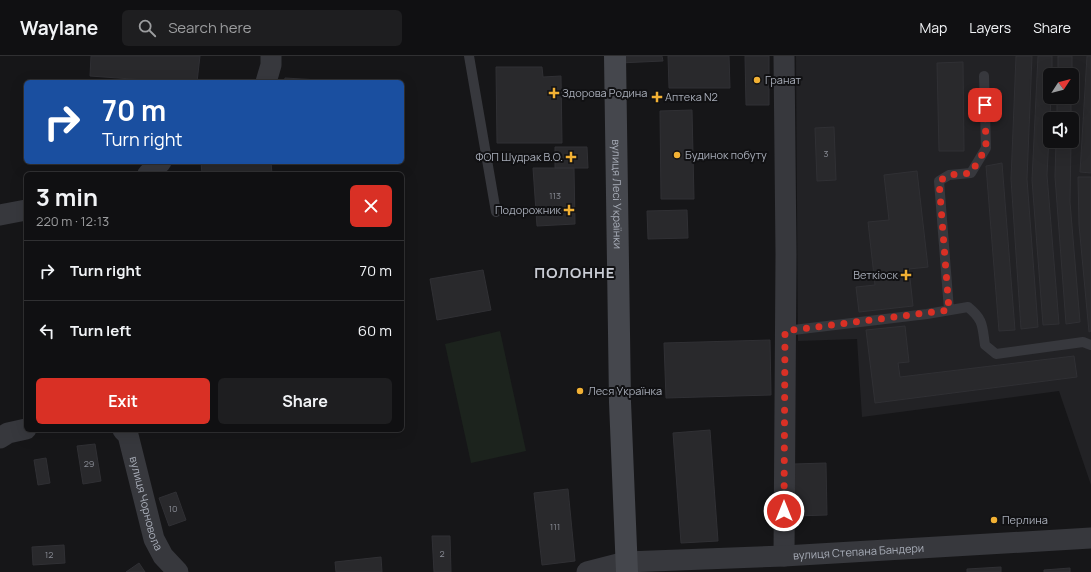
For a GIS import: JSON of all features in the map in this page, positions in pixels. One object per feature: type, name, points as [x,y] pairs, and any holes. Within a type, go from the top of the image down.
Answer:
[{"type":"main road","name":"вулиця Лесі Українки","points":[[615,56],[620,402],[626,567]]},
{"type":"street","points":[[267,80],[271,65],[271,56]]},
{"type":"street","points":[[784,56],[784,556]]},
{"type":"street","points":[[0,215],[24,210]]},
{"type":"street","points":[[0,438],[8,433],[24,429]]},
{"type":"street","name":"вулиця Чорновола","points":[[125,432],[128,435],[154,539],[164,556],[178,572]]},
{"type":"street","name":"вулиця Степана Бандери","points":[[626,567],[1091,538]]},
{"type":"street","points":[[587,572],[626,567]]},
{"type":"lane","points":[[469,56],[496,212]]},
{"type":"lane","points":[[949,310],[939,181],[949,175],[971,173],[986,148],[984,76]]},
{"type":"lane","points":[[785,331],[968,307],[977,314],[981,321],[985,345],[996,354],[1083,342],[1091,345]]},
{"type":"shaded area","points":[[796,56],[1091,56],[1091,485],[1059,391],[862,417],[857,339],[798,341]]},
{"type":"shaded area","points":[[500,331],[526,451],[471,463],[445,344]]},
{"type":"building","points":[[91,56],[200,56],[197,80],[145,80],[90,76]]},
{"type":"building","points":[[619,56],[662,56],[663,61],[619,63]]},
{"type":"building","points":[[668,56],[729,56],[730,88],[669,88]]},
{"type":"building","name":"Гранат","points":[[745,56],[769,56],[769,105],[746,105]]},
{"type":"building","points":[[1016,56],[1032,56],[1027,179],[1038,327],[1021,329],[1011,179]]},
{"type":"building","points":[[1038,56],[1052,56],[1052,68],[1043,68],[1043,104],[1051,104],[1050,112],[1043,112],[1043,148],[1048,148],[1047,175],[1059,324],[1043,325],[1032,180]]},
{"type":"building","points":[[1058,56],[1072,56],[1072,68],[1058,68]]},
{"type":"building","points":[[1087,56],[1091,56],[1091,173],[1080,172]]},
{"type":"building","points":[[963,62],[964,151],[939,151],[937,63]]},
{"type":"building","points":[[496,67],[542,67],[543,77],[561,76],[562,143],[497,143]]},
{"type":"building","points":[[285,78],[319,80],[284,80]]},
{"type":"building","points":[[1057,104],[1071,104],[1071,112],[1057,112]]},
{"type":"building","name":"Будинок побуту","points":[[692,110],[694,199],[661,199],[660,111]]},
{"type":"building","points":[[834,127],[836,180],[817,181],[815,128]]},
{"type":"building","name":"ФОП Шудрак В.О.","points":[[555,147],[587,147],[588,168],[555,168]]},
{"type":"building","points":[[1056,148],[1071,148],[1070,202],[1080,322],[1066,324],[1055,177]]},
{"type":"building","points":[[1002,163],[1015,330],[999,331],[986,166]]},
{"type":"building","points":[[201,164],[271,164],[272,172],[202,172]]},
{"type":"building","points":[[533,168],[574,168],[575,224],[537,226]]},
{"type":"building","points":[[917,171],[928,267],[909,269],[913,306],[859,312],[856,287],[875,285],[868,222],[889,220],[884,175]]},
{"type":"building","points":[[1078,177],[1091,177],[1091,331],[1089,332],[1079,225]]},
{"type":"building","points":[[687,210],[688,238],[648,239],[647,211]]},
{"type":"building","points":[[483,270],[491,310],[437,320],[430,279]]},
{"type":"building","points":[[905,326],[909,362],[898,363],[900,377],[1074,356],[1077,377],[875,403],[866,330]]},
{"type":"building","points":[[770,340],[771,395],[666,398],[664,343]]},
{"type":"building","points":[[710,430],[718,541],[681,543],[673,433]]},
{"type":"building","points":[[95,444],[101,481],[83,484],[77,446]]},
{"type":"building","points":[[46,458],[50,483],[38,485],[34,460]]},
{"type":"building","points":[[826,463],[827,515],[795,516],[794,464]]},
{"type":"building","points":[[568,489],[575,561],[542,565],[534,493]]},
{"type":"building","points":[[176,492],[186,520],[169,526],[159,498]]},
{"type":"building","points":[[432,536],[450,536],[451,572],[434,572]]},
{"type":"building","points":[[64,545],[65,563],[33,565],[32,547]]},
{"type":"building","points":[[381,557],[382,572],[336,572],[335,562]]},
{"type":"building","points":[[139,563],[145,572],[126,572]]},
{"type":"building","points":[[1001,567],[1001,572],[967,572],[967,569]]},
{"type":"building","points":[[1070,568],[1070,572],[1044,572],[1044,570]]},
{"type":"place","name":"Гранат","points":[[757,80]]},
{"type":"place","name":"Здорова Родина","points":[[554,93]]},
{"type":"place","name":"Аптека N2","points":[[657,97]]},
{"type":"place","name":"Будинок побуту","points":[[677,155]]},
{"type":"place","name":"ФОП Шудрак В.О.","points":[[571,157]]},
{"type":"place","name":"Подорожник","points":[[569,210]]},
{"type":"place","name":"Веткіоск","points":[[906,275]]},
{"type":"place","name":"Леся Українка","points":[[580,391]]},
{"type":"place","name":"Перлина","points":[[994,520]]},
{"type":"district","name":"ПОЛОННЕ","points":[[575,273]]},
{"type":"route","points":[[784,511],[785,331],[949,310],[939,181],[949,175],[971,173],[986,148],[985,105]]}]
